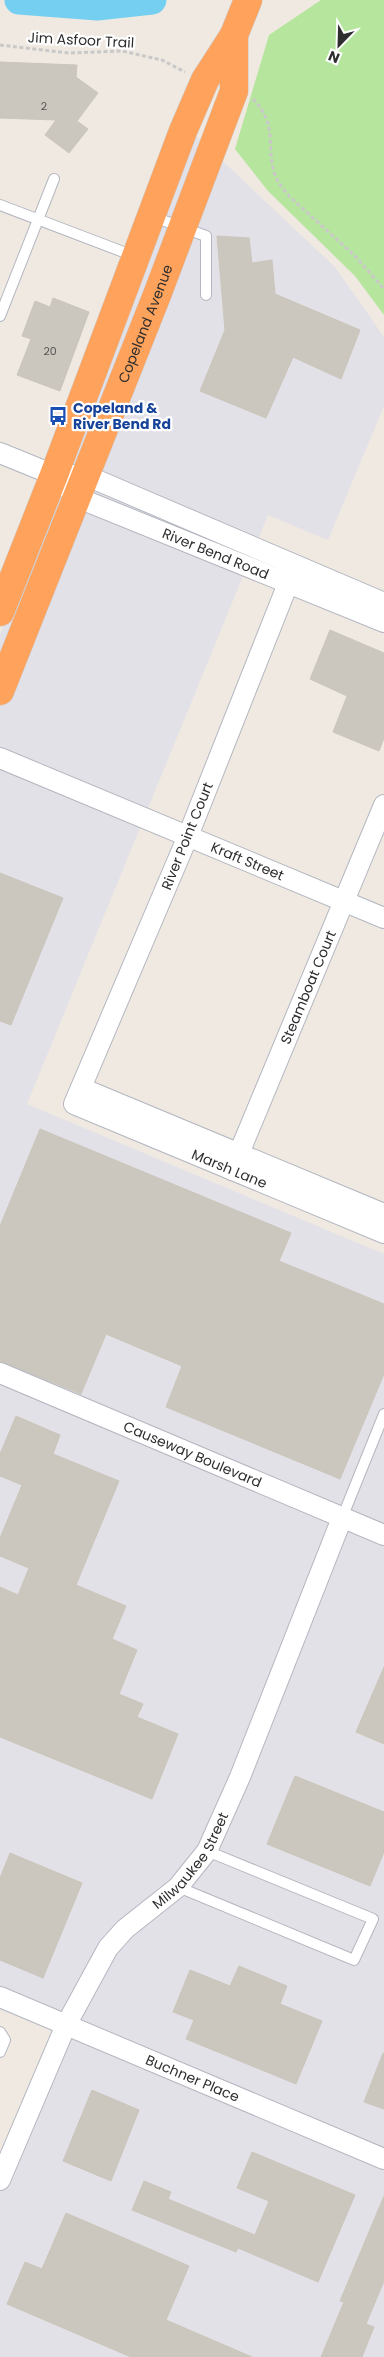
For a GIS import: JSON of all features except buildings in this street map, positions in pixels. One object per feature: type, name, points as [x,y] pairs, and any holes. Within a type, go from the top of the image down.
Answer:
[{"type":"highway","name":"Copeland Avenue","points":[[0,612],[54,475],[150,216],[200,89],[234,35],[248,0]]},
{"type":"highway","name":"Copeland Avenue","points":[[0,691],[157,295],[234,91],[234,35]]},
{"type":"street","name":"River Bend Road","points":[[0,453],[292,575],[384,622]]},
{"type":"street","name":"River Bend Road","points":[[292,575],[384,603]]},
{"type":"street","name":"River Point Court","points":[[77,1096],[188,836],[292,575]]},
{"type":"street","name":"Kraft Street","points":[[0,758],[384,918]]},
{"type":"street","name":"Steamboat Court","points":[[235,1162],[384,805]]},
{"type":"street","name":"Marsh Lane","points":[[77,1096],[235,1162],[384,1232]]},
{"type":"street","name":"Marsh Lane","points":[[235,1162],[384,1214]]},
{"type":"street","name":"Causeway Boulevard","points":[[2,1378],[384,1535]]},
{"type":"street","name":"Milwaukee Street","points":[[0,2180],[66,2025],[108,1948],[125,1929],[178,1887],[207,1851],[240,1776],[342,1518]]},
{"type":"street","name":"Buchner Place","points":[[1,1999],[384,2159]]},
{"type":"lane","points":[[0,316],[54,179]]},
{"type":"lane","points":[[0,205],[135,256]]},
{"type":"lane","points":[[150,216],[206,236],[206,295]]},
{"type":"lane","points":[[342,1518],[384,1414]]},
{"type":"lane","points":[[178,1887],[354,1960],[373,1919],[207,1851]]},
{"type":"lane","points":[[0,2032],[5,2040],[0,2052]]},
{"type":"path","name":"Jim Asfoor Trail","points":[[0,45],[69,53],[122,51],[162,60],[186,73]]},
{"type":"path","points":[[234,91],[254,100],[263,110],[270,125],[274,171],[281,186],[290,197],[355,256],[384,288]]},
{"type":"shaded area","points":[[196,136],[335,267],[384,337],[384,406],[328,540],[268,515],[27,1104],[384,1254],[384,2357],[0,2357],[0,2180],[66,2025],[0,1997],[0,635]]},
{"type":"green space","points":[[321,0],[384,0],[384,315],[355,276],[268,191],[235,149],[269,35]]},
{"type":"waterway","points":[[19,0],[97,6],[152,0]]},
{"type":"place","name":"Copeland & River Bend Rd","points":[[58,416]]}]
